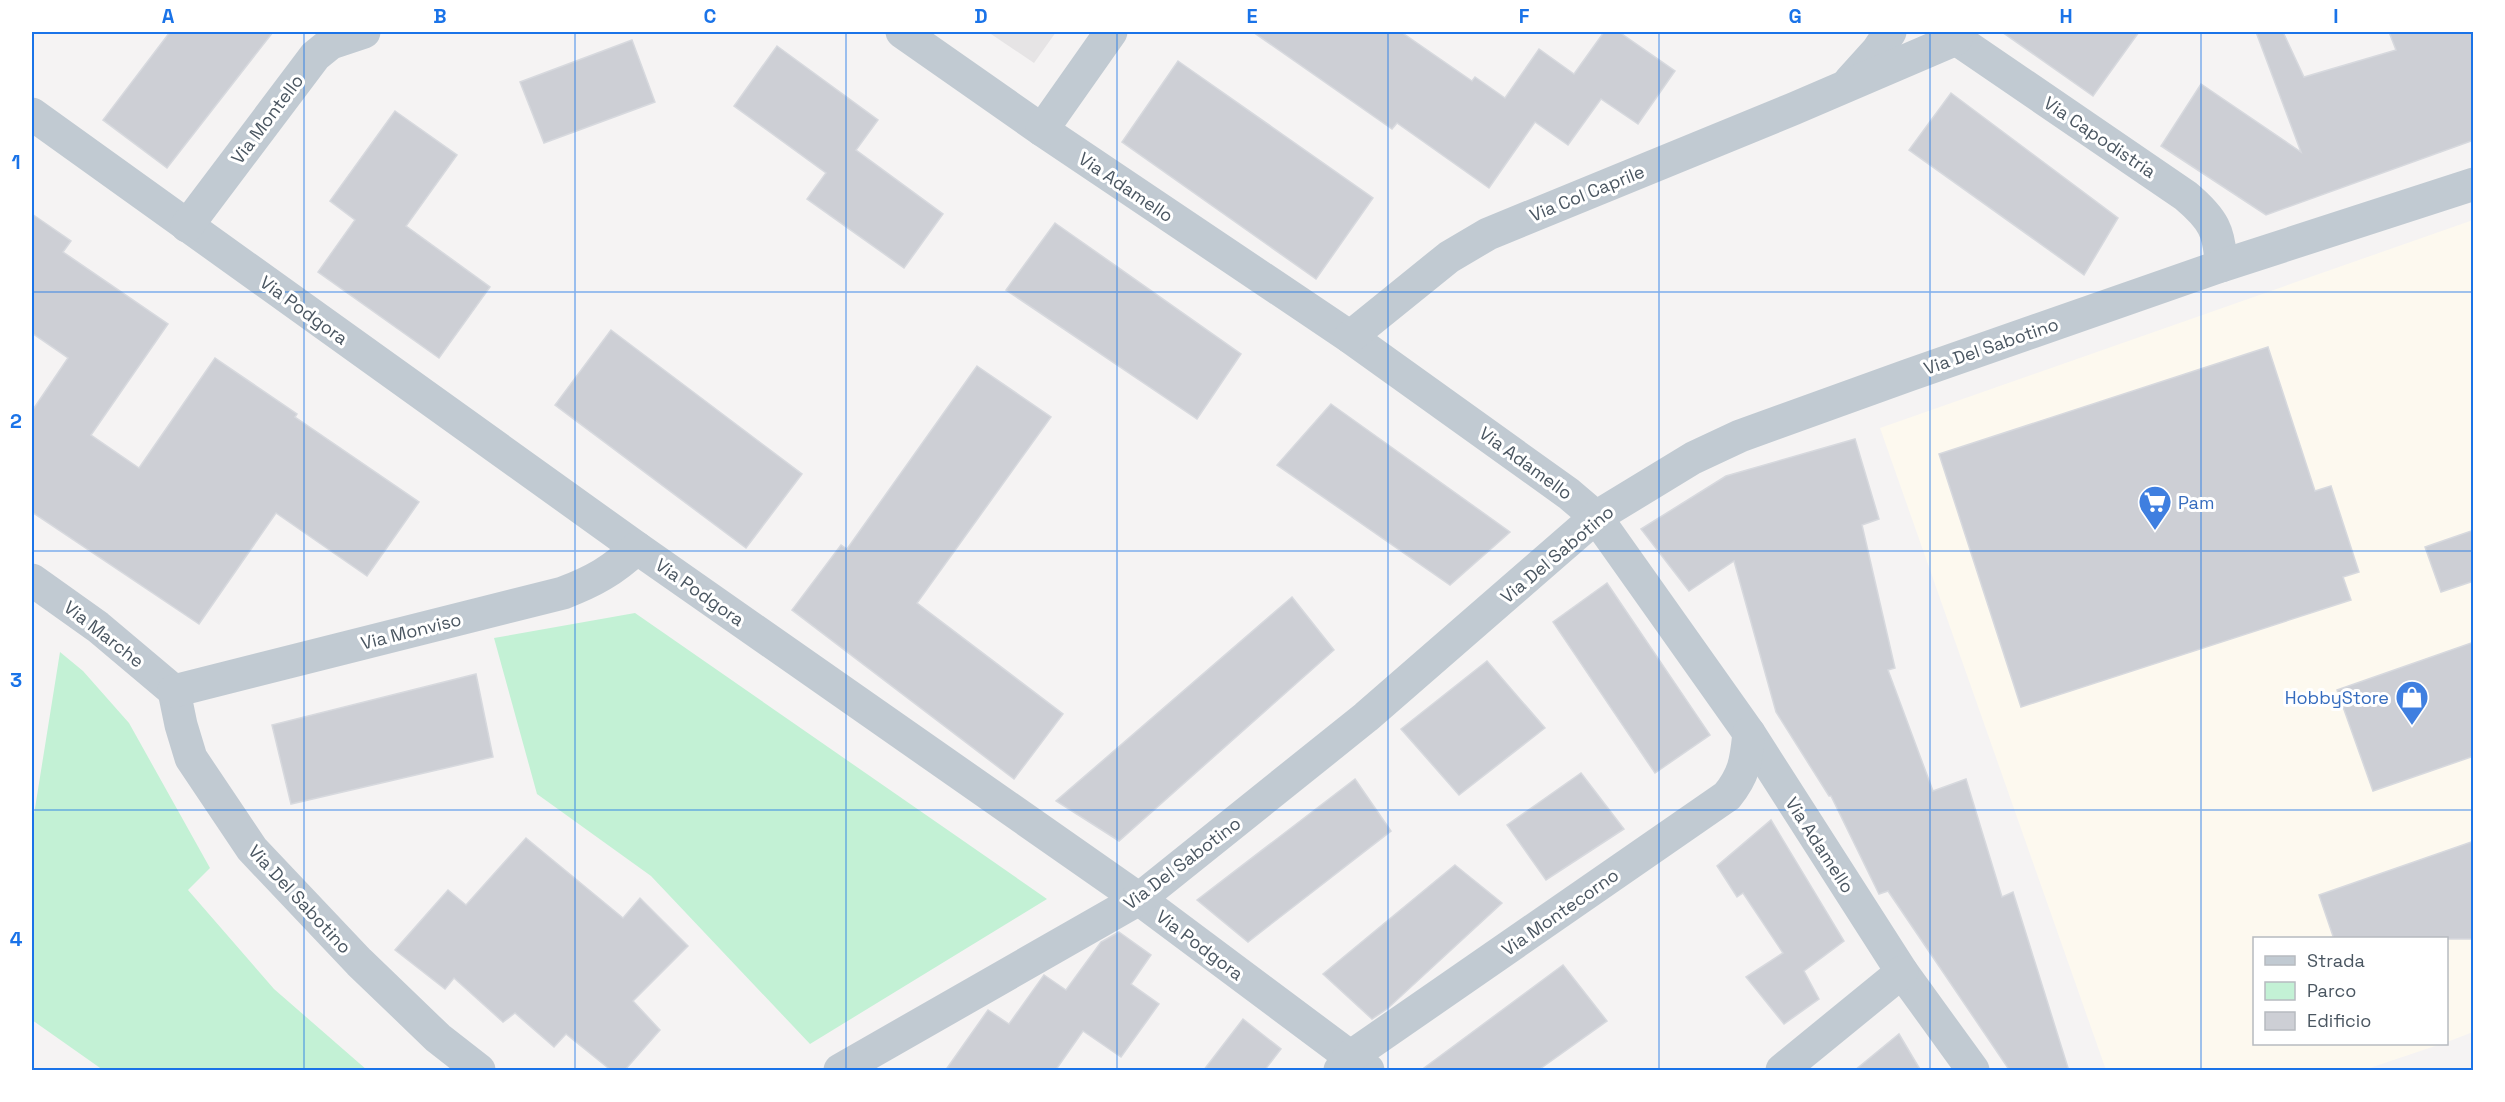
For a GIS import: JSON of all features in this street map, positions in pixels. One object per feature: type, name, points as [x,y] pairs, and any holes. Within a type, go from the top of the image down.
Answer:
[{"type":"street","name":"Via Montello","points":[[187,226],[315,56],[331,43],[364,32]]},
{"type":"street","name":"Via Adamello","points":[[902,32],[1042,130],[1350,337],[1569,494],[1596,517],[1749,733],[1902,972],[1973,1071]]},
{"type":"street","points":[[1042,130],[1111,32]]},
{"type":"street","name":"Via Col Caprile","points":[[1845,86],[1878,50],[1890,32]]},
{"type":"street","name":"Via Col Caprile","points":[[1350,337],[1449,257],[1488,234],[1845,86],[1951,35]]},
{"type":"street","name":"Via Capodistria","points":[[1951,35],[2186,196],[2212,221],[2220,244],[2222,266]]},
{"type":"street","name":"Via Podgora","points":[[32,114],[637,549],[1139,899],[1352,1066]]},
{"type":"street","name":"Via Del Sabotino","points":[[840,1071],[1139,899],[1366,717],[1596,517],[1693,458],[1740,436],[2222,266],[2474,184]]},
{"type":"street","name":"Via Monviso","points":[[174,691],[563,593],[604,575],[637,549]]},
{"type":"street","name":"Via Marche","points":[[32,580],[99,627],[174,691]]},
{"type":"street","name":"Via Del Sabotino","points":[[174,691],[190,758],[252,849],[359,962],[438,1038],[479,1071]]},
{"type":"street","name":"Via Montecorno","points":[[1352,1066],[1727,796],[1740,780],[1746,762],[1749,733]]},
{"type":"street","points":[[1782,1071],[1902,972]]},
{"type":"shaded area","points":[[988,32],[1056,32],[1034,63]]},
{"type":"shaded area","points":[[2473,220],[2473,1032],[2448,1042],[2448,937],[2253,937],[2253,1045],[2438,1045],[2364,1070],[2106,1070],[1880,428]]},
{"type":"green space","points":[[635,613],[1047,899],[810,1044],[651,876],[537,794],[494,638]]},
{"type":"green space","points":[[60,652],[83,671],[129,723],[210,868],[188,890],[274,989],[367,1070],[103,1070],[32,1020],[32,827]]},
{"type":"building","points":[[170,32],[273,32],[167,168],[103,120]]},
{"type":"building","points":[[1253,32],[1401,32],[1472,81],[1475,77],[1505,98],[1539,49],[1574,74],[1604,32],[1619,32],[1675,71],[1638,124],[1601,99],[1568,145],[1535,122],[1489,188],[1397,123],[1392,129]]},
{"type":"building","points":[[2002,32],[2139,32],[2093,96]]},
{"type":"building","points":[[2256,32],[2283,32],[2304,77],[2396,50],[2389,32],[2474,32],[2474,140],[2266,215],[2161,146],[2201,84],[2301,152]]},
{"type":"building","points":[[632,40],[655,102],[544,143],[520,82]]},
{"type":"building","points":[[777,46],[878,120],[856,150],[943,214],[904,268],[807,199],[826,173],[734,106]]},
{"type":"building","points":[[1178,61],[1373,198],[1316,279],[1122,142]]},
{"type":"building","points":[[1951,93],[2118,218],[2084,275],[1909,150]]},
{"type":"building","points":[[395,111],[457,155],[406,226],[490,287],[439,358],[318,272],[355,220],[330,201]]},
{"type":"building","points":[[32,214],[71,241],[63,252],[168,324],[91,435],[139,468],[215,358],[297,414],[295,417],[419,502],[367,576],[276,513],[199,624],[32,512],[32,411],[68,358],[32,333]]},
{"type":"building","points":[[1055,223],[1241,354],[1197,419],[1006,290]]},
{"type":"building","points":[[611,330],[802,474],[746,548],[555,405]]},
{"type":"building","name":"Pam","points":[[2268,347],[2315,491],[2331,486],[2359,572],[2343,577],[2351,600],[2021,707],[1939,454]]},
{"type":"building","points":[[977,366],[1051,417],[917,603],[1063,714],[1014,779],[792,610],[841,545],[847,549]]},
{"type":"building","points":[[1331,404],[1510,532],[1450,585],[1277,465]]},
{"type":"building","points":[[1855,439],[1879,519],[1862,525],[1895,668],[1888,670],[1933,791],[1966,779],[2002,897],[2013,892],[2069,1071],[2010,1071],[1888,891],[1879,894],[1831,796],[1776,712],[1734,561],[1689,591],[1641,529],[1726,476]]},
{"type":"building","points":[[2474,530],[2474,581],[2441,592],[2425,547]]},
{"type":"building","points":[[1607,583],[1710,735],[1655,773],[1553,622]]},
{"type":"building","points":[[1292,597],[1334,650],[1119,841],[1056,801]]},
{"type":"building","name":"HobbyStore","points":[[2474,642],[2474,756],[2373,791],[2337,690]]},
{"type":"building","points":[[1487,661],[1545,728],[1459,795],[1401,729]]},
{"type":"building","points":[[476,674],[493,757],[291,804],[272,725]]},
{"type":"building","points":[[1581,773],[1624,829],[1546,880],[1507,825]]},
{"type":"building","points":[[1355,779],[1391,831],[1248,942],[1197,900]]},
{"type":"building","points":[[1771,820],[1844,941],[1804,971],[1819,999],[1784,1024],[1746,977],[1783,953],[1743,893],[1737,897],[1717,866]]},
{"type":"building","points":[[526,838],[623,918],[640,898],[688,946],[633,1001],[660,1030],[624,1071],[612,1071],[566,1034],[554,1047],[515,1013],[503,1022],[454,978],[445,989],[395,950],[448,890],[466,905]]},
{"type":"building","points":[[2474,841],[2474,939],[2333,937],[2319,895]]},
{"type":"building","points":[[1455,865],[1502,903],[1387,1009],[1372,1019],[1323,974]]},
{"type":"building","points":[[1119,932],[1151,955],[1131,984],[1159,1004],[1121,1057],[1083,1031],[1055,1071],[945,1071],[988,1010],[1009,1024],[1044,975],[1066,990],[1101,942]]},
{"type":"building","points":[[1563,965],[1607,1021],[1537,1071],[1420,1071]]},
{"type":"building","points":[[1243,1019],[1281,1049],[1264,1071],[1203,1071]]},
{"type":"building","points":[[1899,1034],[1921,1071],[1854,1071]]},
{"type":"place","name":"Pam","points":[[2155,531]]},
{"type":"place","name":"HobbyStore","points":[[2412,726]]}]
